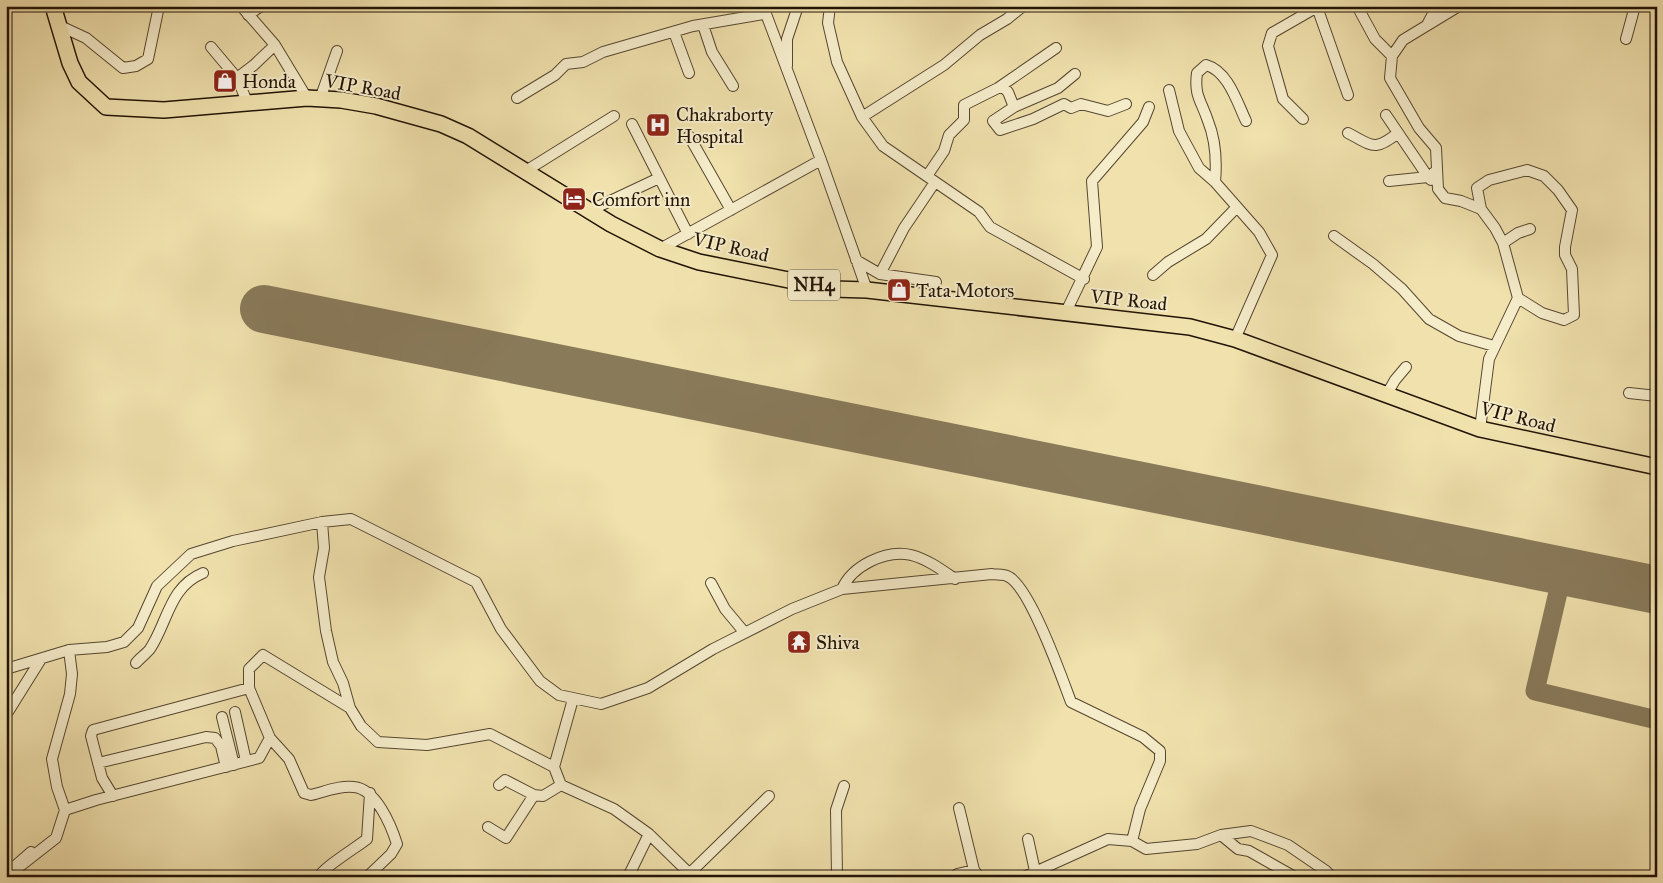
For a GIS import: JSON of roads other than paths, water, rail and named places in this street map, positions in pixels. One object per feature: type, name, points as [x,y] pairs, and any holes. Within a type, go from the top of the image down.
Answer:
[{"type":"highway","name":"VIP Road","points":[[53,6],[79,82],[106,107],[164,110],[314,98],[376,106],[441,124],[468,136],[589,211],[660,249],[699,262],[833,289],[867,290],[1190,327],[1236,339],[1480,429],[1657,467]]},
{"type":"street","points":[[58,25],[86,38],[123,68],[136,66],[148,59],[159,6]]},
{"type":"street","points":[[241,6],[275,45],[314,98],[338,51]]},
{"type":"street","points":[[248,16],[261,6]]},
{"type":"street","points":[[787,73],[787,39],[798,6]]},
{"type":"street","points":[[830,6],[828,22],[838,62],[862,118],[883,146],[979,212],[990,228],[1084,279]]},
{"type":"street","points":[[862,118],[944,65],[980,35],[1007,19],[1023,6]]},
{"type":"street","points":[[1357,6],[1375,39],[1392,56]]},
{"type":"street","points":[[1428,24],[1437,6]]},
{"type":"street","points":[[1432,174],[1436,148],[1419,128],[1390,78],[1392,56],[1403,40],[1459,6]]},
{"type":"street","points":[[1626,38],[1635,6]]},
{"type":"street","points":[[1302,119],[1283,99],[1268,46],[1272,33],[1318,7],[1348,95]]},
{"type":"street","points":[[517,98],[555,75],[566,64],[583,62],[602,52],[764,10],[821,160],[867,290]]},
{"type":"street","points":[[703,25],[712,52],[733,86]]},
{"type":"street","points":[[674,32],[689,73]]},
{"type":"street","points":[[237,78],[275,45]]},
{"type":"street","points":[[212,47],[237,78],[248,104]]},
{"type":"street","points":[[880,274],[931,179],[944,151],[949,134],[964,120],[964,105],[998,88],[1056,48]]},
{"type":"street","points":[[1215,182],[1217,162],[1215,143],[1208,120],[1195,90],[1197,73],[1206,66],[1215,68],[1228,84],[1246,121]]},
{"type":"street","points":[[1075,74],[1058,88],[1014,107],[994,121],[1000,130],[1033,119],[1064,104],[1070,108],[1081,104],[1108,111],[1126,104]]},
{"type":"street","points":[[998,88],[1004,88],[1008,92],[1014,107]]},
{"type":"street","points":[[1169,90],[1179,131],[1199,168],[1215,182],[1259,232],[1272,255],[1236,339]]},
{"type":"street","points":[[1066,314],[1084,279],[1097,247],[1092,181],[1143,122],[1149,107]]},
{"type":"street","points":[[1386,115],[1398,133],[1432,174],[1438,189],[1445,198],[1461,201],[1481,209]]},
{"type":"street","points":[[524,172],[614,116]]},
{"type":"street","points":[[632,124],[688,234]]},
{"type":"street","points":[[1348,133],[1372,146],[1382,145],[1398,133]]},
{"type":"street","points":[[689,136],[731,210]]},
{"type":"street","points":[[660,249],[821,160]]},
{"type":"street","points":[[1480,429],[1489,359],[1518,298],[1503,243],[1496,228],[1481,209],[1477,188],[1489,180],[1526,170],[1544,176],[1572,210],[1565,247],[1566,255],[1572,268],[1574,315],[1564,320],[1542,313],[1518,298]]},
{"type":"street","points":[[1389,181],[1432,174]]},
{"type":"street","points":[[589,211],[659,178]]},
{"type":"street","points":[[1153,275],[1168,262],[1206,239],[1237,207]]},
{"type":"street","points":[[1503,243],[1518,233],[1530,229]]},
{"type":"street","points":[[1334,236],[1374,264],[1402,289],[1429,319],[1458,336],[1494,346]]},
{"type":"street","points":[[856,260],[880,274],[936,282]]},
{"type":"street","points":[[1387,394],[1395,380],[1406,367]]},
{"type":"street","points":[[1629,393],[1657,396]]},
{"type":"street","points":[[6,669],[69,650],[107,647],[124,642],[138,628],[157,586],[191,554],[233,541],[322,522],[351,519],[476,582],[501,629],[540,681],[559,695],[573,700],[601,704],[648,688],[745,633],[792,609],[842,589],[992,574],[1008,576],[1022,591],[1030,606],[1049,645],[1071,702],[1144,737],[1160,751],[1160,761],[1140,810],[1132,841]]},
{"type":"street","points":[[322,522],[324,548],[319,577],[326,631],[333,662],[344,683],[350,708],[361,726],[378,742],[427,745],[490,734],[554,767]]},
{"type":"street","points":[[842,589],[847,578],[864,565],[887,556],[910,554],[934,565],[955,579]]},
{"type":"street","points":[[136,663],[149,650],[179,589],[198,575],[183,561]]},
{"type":"street","points":[[711,583],[725,609],[745,633]]},
{"type":"street","points":[[31,852],[15,866],[19,867],[56,838],[65,810],[57,787],[52,759],[70,694],[72,674],[69,650]]},
{"type":"street","points":[[350,708],[263,655],[249,669],[249,688],[270,738],[289,759],[304,792],[311,795],[355,787],[370,794],[393,830],[397,844],[391,854],[367,877]]},
{"type":"street","points":[[6,715],[41,659]]},
{"type":"street","points":[[113,796],[102,778],[91,736],[93,730],[249,688]]},
{"type":"street","points":[[573,700],[554,767],[561,785],[614,809],[649,834],[692,875],[768,796]]},
{"type":"street","points":[[235,712],[246,761]]},
{"type":"street","points":[[222,717],[230,766]]},
{"type":"street","points":[[98,763],[206,737],[215,738],[221,746],[230,766]]},
{"type":"street","points":[[65,810],[259,758],[270,738]]},
{"type":"street","points":[[499,785],[505,780],[534,795],[543,796],[561,785]]},
{"type":"street","points":[[837,877],[836,810],[844,786]]},
{"type":"street","points":[[318,877],[321,871],[344,858],[367,839],[370,794]]},
{"type":"street","points":[[488,827],[506,838],[534,795]]},
{"type":"street","points":[[956,874],[976,873],[959,808]]},
{"type":"street","points":[[1024,877],[1108,839],[1132,841],[1146,849],[1197,844],[1221,836],[1251,831],[1288,845],[1326,870],[1332,877]]},
{"type":"street","points":[[628,877],[649,834]]},
{"type":"street","points":[[1221,836],[1238,849],[1249,851],[1295,877]]},
{"type":"street","points":[[1028,839],[1035,871]]},
{"type":"place","name":"Honda","points":[[225,81]]},
{"type":"place","name":"Chakraborty Hospital","points":[[658,125]]},
{"type":"place","name":"Comfort inn","points":[[574,199]]},
{"type":"place","name":"Tata Motors","points":[[899,290]]},
{"type":"place","name":"Shiva","points":[[799,642]]}]
